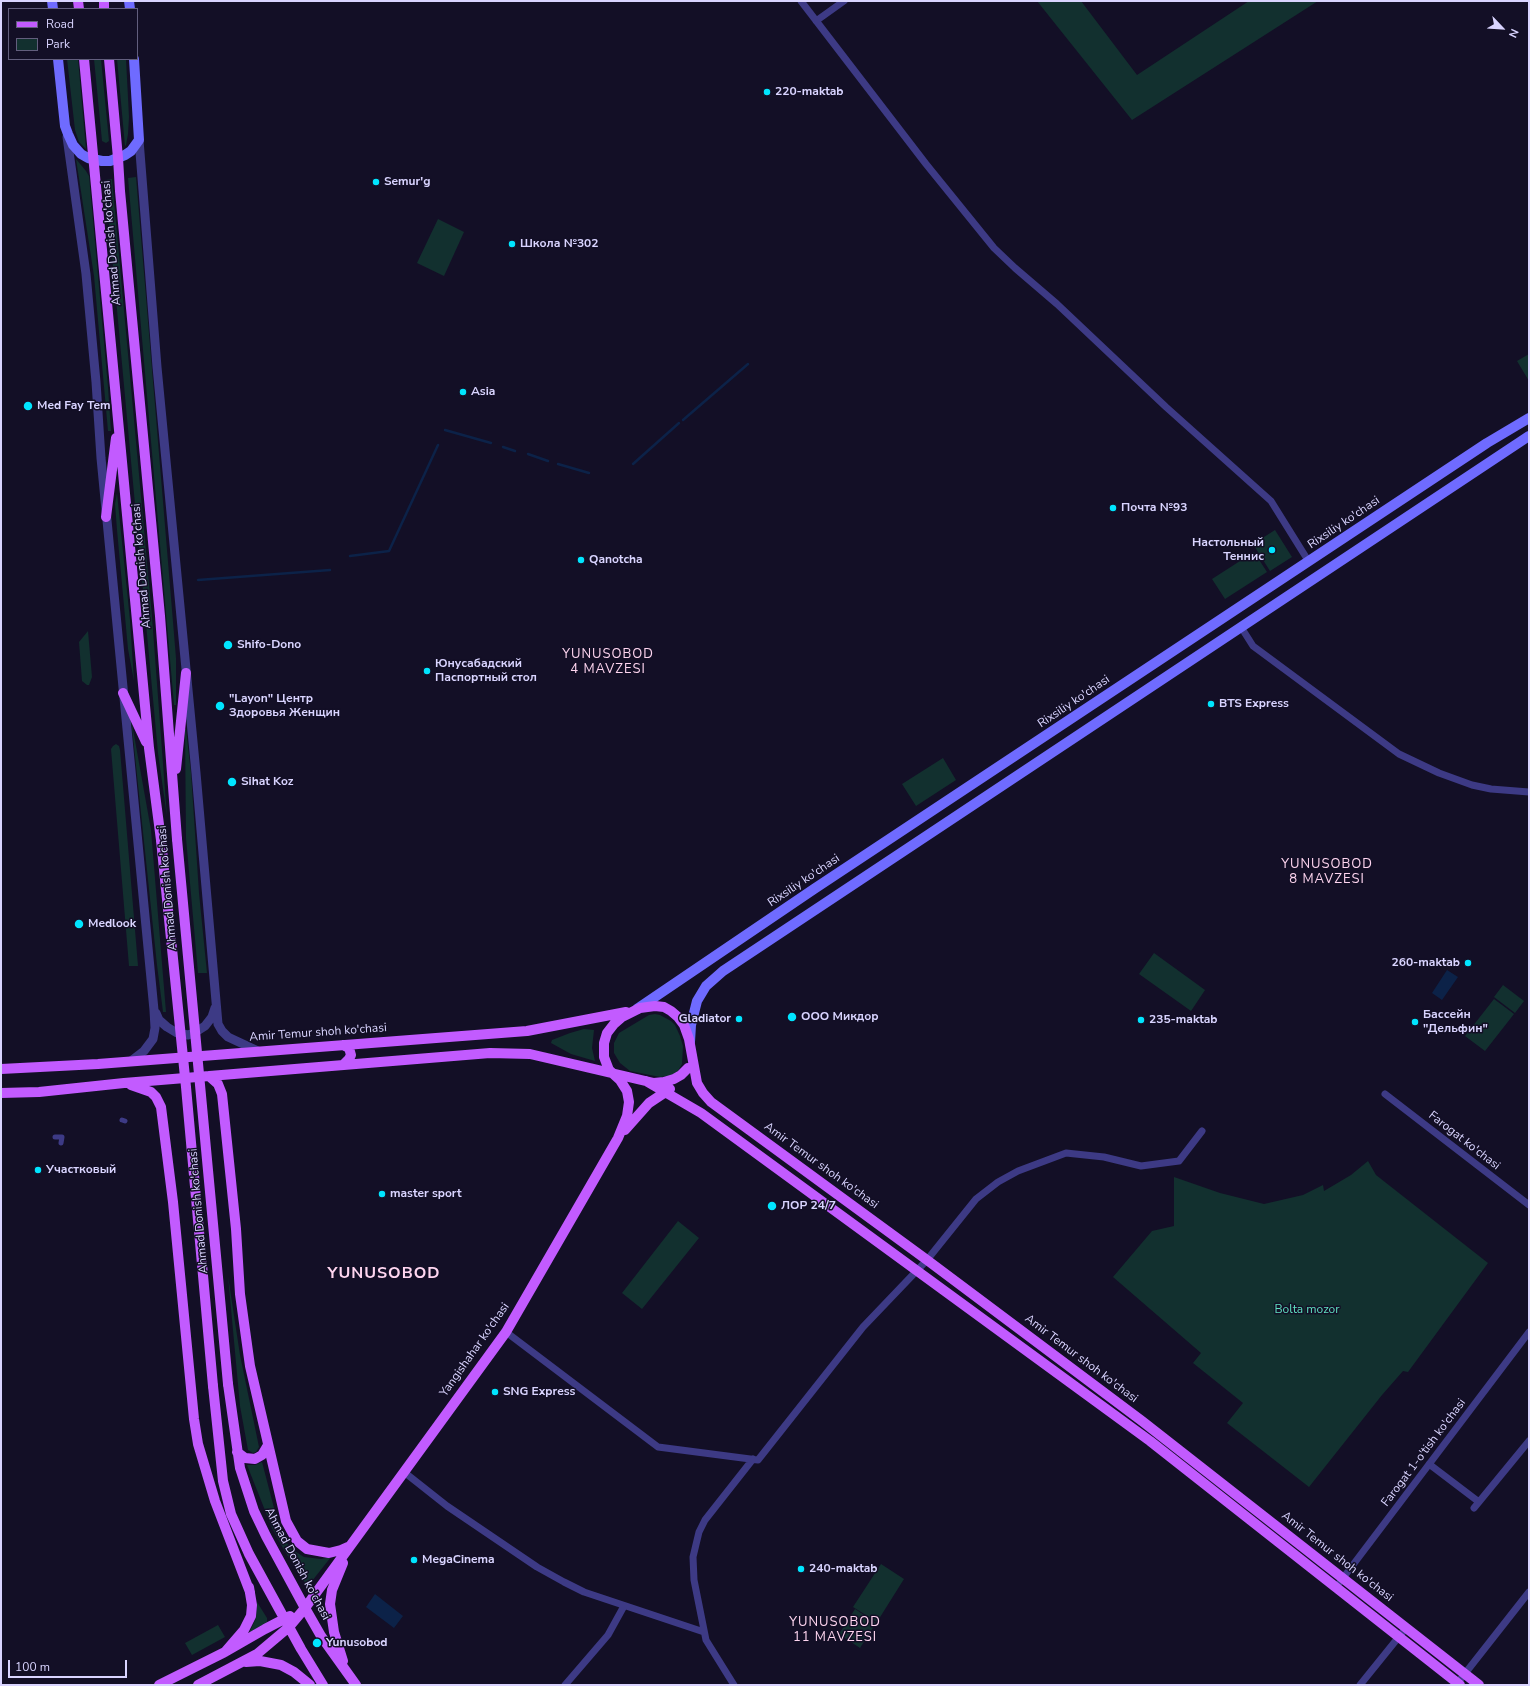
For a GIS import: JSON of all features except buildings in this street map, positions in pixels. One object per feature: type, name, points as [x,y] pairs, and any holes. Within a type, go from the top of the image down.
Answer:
[{"type":"main road","name":"Ahmad Donish ko'chasi","points":[[58,60],[66,128]]},
{"type":"main road","name":"Ahmad Donish ko'chasi","points":[[84,60],[149,748],[161,840],[186,1087],[223,1481],[231,1514],[249,1554],[287,1623],[324,1685]]},
{"type":"main road","name":"Ahmad Donish ko'chasi","points":[[109,60],[160,616],[176,839],[228,1384],[237,1452],[245,1485],[254,1511],[266,1536],[321,1636],[356,1685]]},
{"type":"main road","points":[[66,128],[70,140],[77,150],[88,158],[110,161],[131,151],[139,140],[134,60]]},
{"type":"main road","name":"Rixsiliy ko'chasi","points":[[636,1010],[1504,432],[1529,418]]},
{"type":"main road","points":[[106,517],[119,421]]},
{"type":"main road","points":[[1504,432],[1510,433],[1514,436],[1515,441],[1513,446]]},
{"type":"main road","points":[[690,1044],[691,1025],[695,1007],[706,986],[723,971],[1529,436]]},
{"type":"main road","points":[[1183,645],[1192,659]]},
{"type":"main road","points":[[173,795],[186,673]]},
{"type":"main road","points":[[123,693],[149,748]]},
{"type":"main road","points":[[772,918],[773,927],[781,932]]},
{"type":"main road","name":"Amir Temur shoh ko'chasi","points":[[1,1070],[528,1031],[604,1018],[655,1006],[664,1007],[678,1017],[684,1025],[690,1044],[696,1080],[700,1090],[708,1099],[1142,1421],[1479,1685]]},
{"type":"main road","name":"Amir Temur shoh ko'chasi","points":[[612,1074],[604,1057],[605,1039],[614,1024],[622,1017],[636,1010]]},
{"type":"main road","name":"Amir Temur shoh ko'chasi","points":[[1,1093],[39,1092],[124,1083],[490,1053],[530,1054],[612,1074],[659,1083],[672,1080],[681,1075],[688,1068],[690,1044]]},
{"type":"main road","points":[[343,1045],[349,1048],[351,1055],[343,1065]]},
{"type":"main road","points":[[666,1092],[680,1080],[688,1068]]},
{"type":"main road","name":"Yangishahar ko'chasi","points":[[350,1546],[506,1332],[618,1138],[627,1116],[629,1098],[625,1087],[612,1074]]},
{"type":"main road","points":[[209,1076],[218,1084],[222,1094],[236,1229],[240,1294],[250,1366],[286,1521],[297,1541],[308,1549],[321,1552],[336,1552],[350,1546]]},
{"type":"main road","name":"Amir Temur shoh ko'chasi","points":[[646,1081],[701,1113],[1150,1441],[1458,1684]]},
{"type":"main road","points":[[124,1083],[138,1086],[151,1092],[156,1097],[161,1107],[173,1202],[194,1419],[198,1444],[215,1501],[250,1592]]},
{"type":"main road","name":"Yangishahar ko'chasi","points":[[618,1138],[646,1105],[666,1092]]},
{"type":"main road","points":[[198,1444],[231,1514],[250,1592],[252,1611],[250,1620],[237,1639],[225,1652]]},
{"type":"main road","points":[[237,1452],[245,1458],[255,1459],[264,1453],[268,1445]]},
{"type":"main road","points":[[198,1685],[244,1663],[268,1646],[287,1623],[305,1608],[350,1546]]},
{"type":"main road","points":[[348,1674],[334,1632],[330,1604],[334,1583],[350,1546]]},
{"type":"main road","points":[[159,1685],[287,1623]]},
{"type":"main road","points":[[244,1663],[260,1661],[281,1665],[310,1685]]},
{"type":"street","points":[[801,1],[926,164],[994,248],[1057,304],[1166,408],[1271,501],[1309,562]]},
{"type":"street","points":[[816,21],[844,1]]},
{"type":"street","name":"Ahmad Donish ko'chasi","points":[[66,128],[86,274],[106,517],[154,1010],[155,1028],[153,1039],[144,1052],[131,1061]]},
{"type":"street","points":[[139,140],[157,367],[218,1024],[228,1037],[258,1051]]},
{"type":"street","points":[[1241,627],[1253,646],[1399,754],[1439,773],[1472,785],[1491,789],[1529,792]]},
{"type":"street","points":[[154,1010],[159,1020],[167,1027],[177,1033],[188,1035],[200,1030],[209,1021],[214,1012],[216,1000]]},
{"type":"street","name":"Farogat ko'chasi","points":[[1385,1094],[1529,1205]]},
{"type":"street","points":[[506,1332],[658,1447],[758,1460],[863,1327],[927,1260],[976,1199],[998,1182],[1018,1171],[1066,1153],[1104,1158],[1141,1166],[1178,1161],[1202,1131]]},
{"type":"street","points":[[55,1137],[62,1137],[61,1143]]},
{"type":"street","name":"Farogat 1-o'tish ko'chasi","points":[[1336,1587],[1529,1332]]},
{"type":"street","points":[[1429,1464],[1476,1505],[1529,1441]]},
{"type":"street","points":[[734,1685],[706,1640],[693,1574],[693,1562],[696,1543],[705,1520],[753,1459]]},
{"type":"street","points":[[404,1472],[447,1506],[537,1567],[564,1582],[584,1592],[704,1632]]},
{"type":"street","points":[[1458,1684],[1464,1674],[1529,1592]]},
{"type":"street","points":[[565,1685],[608,1635],[624,1606]]},
{"type":"street","points":[[1360,1685],[1406,1628]]},
{"type":"green space","points":[[1037,1],[1081,1],[1137,75],[1249,1],[1318,1],[1132,120]]},
{"type":"green space","points":[[67,60],[78,60],[86,149],[79,142],[75,130]]},
{"type":"green space","points":[[94,60],[101,60],[109,141],[106,143],[102,141]]},
{"type":"green space","points":[[117,60],[126,60],[129,117],[128,134],[125,146]]},
{"type":"green space","points":[[76,159],[89,176],[111,431],[108,431],[94,276]]},
{"type":"green space","points":[[136,177],[176,658],[176,705],[174,705],[128,178]]},
{"type":"green space","points":[[112,179],[152,617],[167,817],[158,753],[105,180]]},
{"type":"green space","points":[[438,219],[464,232],[444,276],[417,263]]},
{"type":"green space","points":[[1529,354],[1529,381],[1517,361]]},
{"type":"green space","points":[[117,493],[130,620],[134,681],[128,649],[117,530],[115,504]]},
{"type":"green space","name":"Настольный Теннис","points":[[1275,530],[1292,557],[1270,571],[1253,544]]},
{"type":"green space","points":[[1254,552],[1267,572],[1225,599],[1212,579]]},
{"type":"green space","points":[[88,631],[92,677],[89,685],[87,685],[82,681],[79,642]]},
{"type":"green space","points":[[131,718],[151,830],[166,1012],[163,1012],[157,965]]},
{"type":"green space","points":[[185,729],[191,773],[199,893],[207,973],[198,973],[186,838]]},
{"type":"green space","points":[[116,744],[119,746],[120,750],[138,966],[129,966],[111,749]]},
{"type":"green space","points":[[943,758],[956,780],[916,806],[902,784]]},
{"type":"green space","points":[[1154,953],[1205,990],[1191,1011],[1139,974]]},
{"type":"green space","points":[[1503,985],[1524,1001],[1515,1013],[1494,997]]},
{"type":"green space","points":[[1494,999],[1514,1014],[1485,1051],[1465,1036]]},
{"type":"green space","points":[[655,1014],[671,1021],[675,1025],[683,1046],[682,1064],[678,1071],[671,1076],[660,1077],[630,1071],[620,1063],[614,1053],[614,1043],[619,1033],[649,1015]]},
{"type":"green space","points":[[584,1029],[594,1030],[592,1048],[595,1061],[571,1054],[551,1043],[552,1040]]},
{"type":"green space","name":"Bolta mozor","points":[[1368,1161],[1376,1175],[1488,1263],[1408,1372],[1403,1371],[1382,1395],[1309,1487],[1227,1423],[1243,1403],[1193,1363],[1201,1353],[1113,1277],[1152,1231],[1174,1226],[1174,1177],[1220,1193],[1264,1204],[1303,1195],[1323,1185],[1324,1191],[1351,1175]]},
{"type":"green space","points":[[678,1221],[699,1238],[642,1309],[622,1293]]},
{"type":"green space","points":[[228,1276],[240,1355],[259,1447],[256,1452],[253,1453],[248,1450],[240,1406]]},
{"type":"green space","points":[[262,1462],[279,1527],[286,1542],[293,1550],[304,1557],[321,1559],[331,1557],[307,1586],[272,1528],[247,1465],[255,1465]]},
{"type":"green space","points":[[881,1564],[904,1579],[877,1622],[853,1607]]},
{"type":"green space","points":[[257,1602],[267,1618],[267,1622],[249,1633],[256,1618]]},
{"type":"green space","points":[[855,1609],[876,1623],[860,1648],[839,1634]]},
{"type":"green space","points":[[218,1625],[225,1637],[192,1655],[185,1643]]},
{"type":"water","points":[[1447,970],[1458,977],[1442,1000],[1432,993]]},
{"type":"water","points":[[375,1594],[403,1616],[394,1628],[366,1607]]},
{"type":"waterway","points":[[683,420],[748,364]]},
{"type":"waterway","points":[[633,464],[679,423]]},
{"type":"waterway","points":[[445,430],[491,443]]},
{"type":"waterway","points":[[350,556],[389,551],[438,445]]},
{"type":"waterway","points":[[503,447],[515,451]]},
{"type":"waterway","points":[[528,454],[548,461]]},
{"type":"waterway","points":[[558,464],[589,473]]},
{"type":"waterway","points":[[198,580],[330,570]]},
{"type":"place","name":"220-maktab","points":[[767,92]]},
{"type":"place","name":"Semur'g","points":[[376,182]]},
{"type":"place","name":"Школа №302","points":[[512,244]]},
{"type":"place","name":"Asia","points":[[463,392]]},
{"type":"place","name":"Med Fay Tem","points":[[28,406]]},
{"type":"place","name":"Почта №93","points":[[1113,508]]},
{"type":"place","name":"Настольный Теннис","points":[[1272,550]]},
{"type":"place","name":"Qanotcha","points":[[581,560]]},
{"type":"place","name":"Shifo-Dono","points":[[228,645]]},
{"type":"place","name":"Юнусабадский Паспортный стол","points":[[427,671]]},
{"type":"place","name":"BTS Express","points":[[1211,704]]},
{"type":"place","name":"\"Layon\" Центр Здоровья Женщин","points":[[220,706]]},
{"type":"place","name":"Sihat Koz","points":[[232,782]]},
{"type":"place","name":"Medlook","points":[[79,924]]},
{"type":"place","name":"260-maktab","points":[[1468,963]]},
{"type":"place","name":"ООО Микдор","points":[[792,1017]]},
{"type":"place","name":"Gladiator","points":[[739,1019]]},
{"type":"place","name":"235-maktab","points":[[1141,1020]]},
{"type":"place","name":"Бассейн \"Дельфин\"","points":[[1415,1022]]},
{"type":"place","name":"Участковый","points":[[38,1170]]},
{"type":"place","name":"master sport","points":[[382,1194]]},
{"type":"place","name":"ЛОР 24/7","points":[[772,1206]]},
{"type":"place","name":"SNG Express","points":[[495,1392]]},
{"type":"place","name":"MegaCinema","points":[[414,1560]]},
{"type":"place","name":"240-maktab","points":[[801,1569]]},
{"type":"place","name":"Yunusobod","points":[[317,1643]]},
{"type":"district","name":"YUNUSOBOD 4 MAVZESI","points":[[608,662]]},
{"type":"district","name":"YUNUSOBOD 8 MAVZESI","points":[[1327,872]]},
{"type":"district","name":"YUNUSOBOD","points":[[384,1274]]},
{"type":"district","name":"YUNUSOBOD 11 MAVZESI","points":[[835,1630]]}]
